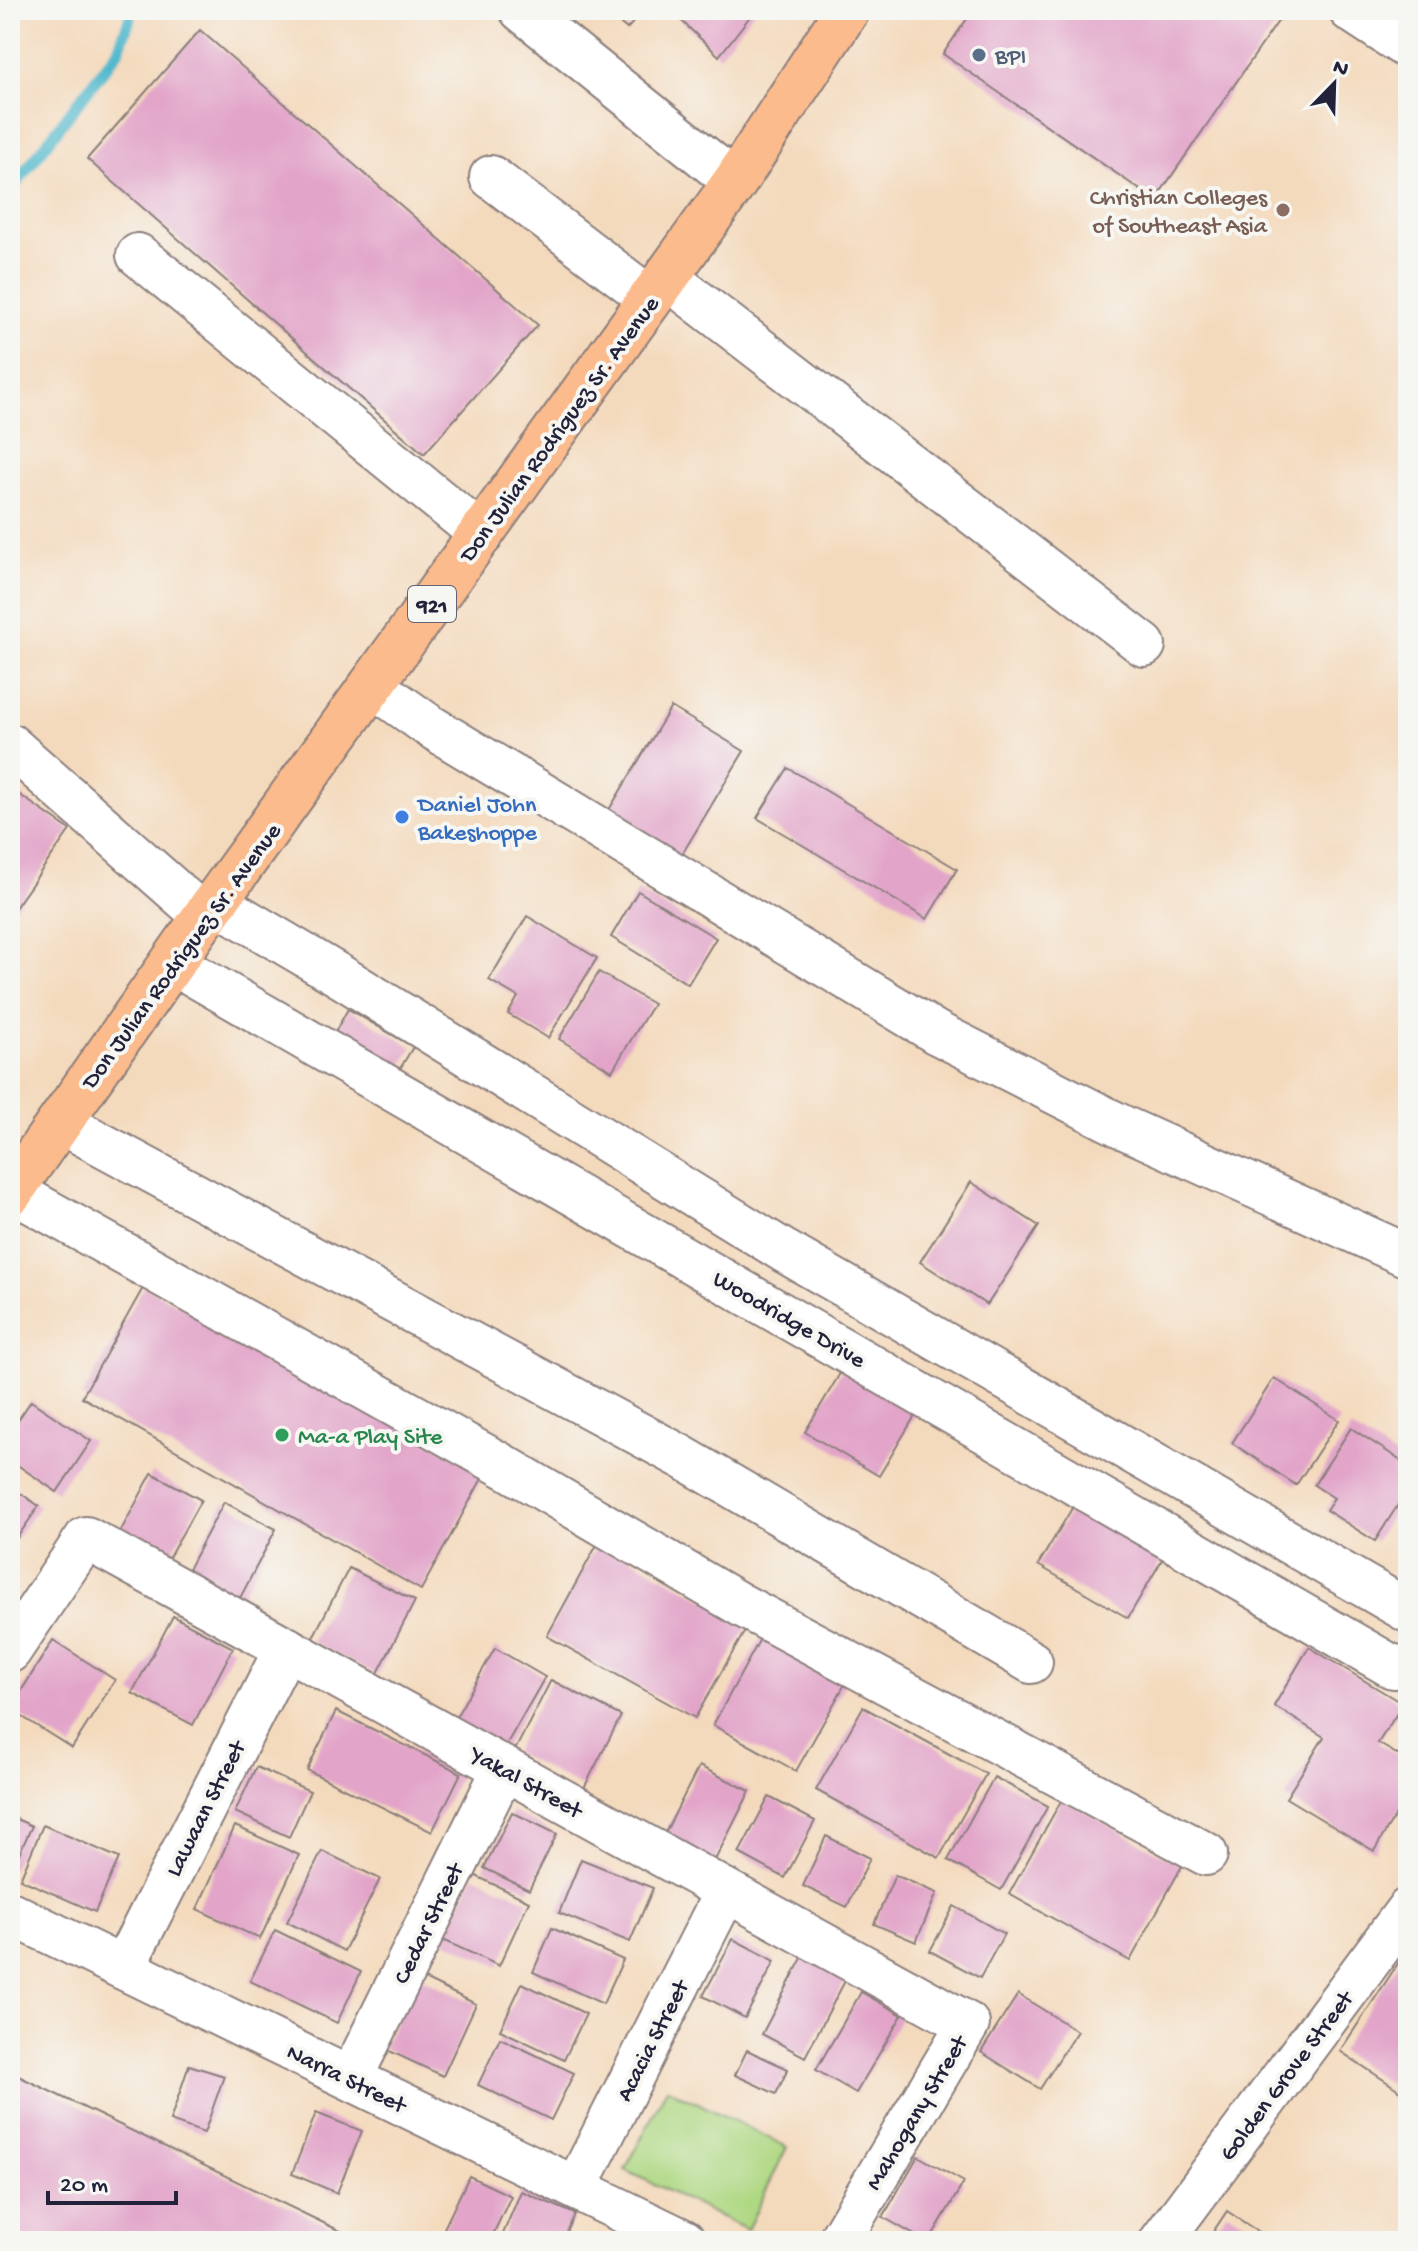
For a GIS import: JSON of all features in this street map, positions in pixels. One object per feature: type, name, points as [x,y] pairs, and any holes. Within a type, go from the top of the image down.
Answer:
[{"type":"main road","name":"Don Julian Rodriguez Sr. Avenue","points":[[11,1192],[210,910],[735,182],[847,10]]},
{"type":"street","points":[[521,10],[735,182]]},
{"type":"street","points":[[1350,10],[1408,48]]},
{"type":"street","points":[[491,177],[658,288],[1144,645]]},
{"type":"street","points":[[138,255],[482,535]]},
{"type":"street","points":[[373,686],[428,725],[937,1033],[1127,1129],[1408,1256]]},
{"type":"street","points":[[10,745],[210,910],[340,976],[784,1251],[1408,1611]]},
{"type":"street","name":"Woodridge Drive","points":[[173,963],[1393,1667],[1408,1666]]},
{"type":"street","points":[[60,1122],[682,1457],[1031,1662]]},
{"type":"street","points":[[11,1192],[509,1469],[741,1605],[1206,1854]]},
{"type":"street","points":[[756,1298],[784,1251]]},
{"type":"street","name":"Yakal Street","points":[[10,1651],[86,1538],[968,2024]]},
{"type":"street","name":"Lawaan Street","points":[[123,1968],[286,1648]]},
{"type":"street","name":"Cedar Street","points":[[351,2078],[504,1768]]},
{"type":"street","name":"Acacia Street","points":[[576,2188],[726,1891]]},
{"type":"street","name":"Golden Grove Street","points":[[1161,2241],[1408,1909]]},
{"type":"street","name":"Narra Street","points":[[10,1913],[684,2241]]},
{"type":"street","name":"Mahogany Street","points":[[839,2241],[968,2024]]},
{"type":"green space","points":[[667,2088],[787,2147],[747,2230],[625,2170]]},
{"type":"building","points":[[604,10],[644,10],[627,29]]},
{"type":"building","points":[[670,10],[755,10],[719,56]]},
{"type":"building","points":[[973,10],[1271,10],[1281,17],[1155,200],[943,54]]},
{"type":"building","points":[[200,30],[538,325],[424,454],[87,159]]},
{"type":"building","points":[[671,707],[744,751],[675,866],[601,823]]},
{"type":"building","points":[[788,768],[957,869],[927,919],[757,818]]},
{"type":"building","points":[[10,788],[70,830],[10,915]]},
{"type":"building","points":[[638,891],[716,938],[688,984],[611,937]]},
{"type":"building","points":[[527,916],[597,958],[548,1038],[508,1014],[518,997],[489,980]]},
{"type":"building","points":[[599,972],[653,1004],[612,1071],[559,1039]]},
{"type":"building","points":[[348,1009],[413,1047],[398,1072],[334,1034]]},
{"type":"building","points":[[971,1182],[1039,1226],[987,1305],[920,1262]]},
{"type":"building","name":"Ma-a Play Site","points":[[144,1286],[485,1473],[421,1590],[82,1397]]},
{"type":"building","points":[[842,1370],[916,1414],[879,1476],[805,1432]]},
{"type":"building","points":[[1274,1378],[1339,1420],[1296,1485],[1232,1443]]},
{"type":"building","points":[[31,1401],[91,1441],[57,1492],[10,1460],[10,1432]]},
{"type":"building","points":[[1351,1428],[1408,1465],[1408,1489],[1375,1541],[1326,1510],[1334,1498],[1314,1485]]},
{"type":"building","points":[[152,1473],[201,1500],[167,1561],[119,1534]]},
{"type":"building","points":[[10,1486],[39,1506],[16,1539],[10,1535]]},
{"type":"building","points":[[224,1502],[276,1529],[239,1600],[186,1573]]},
{"type":"building","points":[[1074,1505],[1163,1558],[1128,1618],[1038,1565]]},
{"type":"building","points":[[599,1541],[749,1624],[695,1718],[547,1636]]},
{"type":"building","points":[[349,1568],[415,1601],[377,1675],[311,1641]]},
{"type":"building","points":[[173,1616],[233,1648],[193,1725],[132,1693]]},
{"type":"building","points":[[761,1637],[845,1684],[796,1771],[713,1725]]},
{"type":"building","points":[[53,1640],[115,1680],[72,1748],[10,1709]]},
{"type":"building","points":[[1309,1647],[1403,1704],[1378,1743],[1408,1761],[1408,1794],[1374,1851],[1286,1798],[1324,1737],[1274,1706]]},
{"type":"building","points":[[495,1648],[545,1677],[498,1759],[448,1731]]},
{"type":"building","points":[[551,1680],[621,1716],[584,1788],[514,1752]]},
{"type":"building","points":[[863,1707],[986,1774],[939,1858],[816,1790]]},
{"type":"building","points":[[336,1711],[461,1773],[432,1832],[307,1770]]},
{"type":"building","points":[[699,1766],[750,1791],[712,1866],[661,1841]]},
{"type":"building","points":[[256,1767],[310,1791],[289,1837],[235,1812]]},
{"type":"building","points":[[994,1777],[1048,1806],[1001,1890],[948,1860]]},
{"type":"building","points":[[769,1797],[815,1821],[785,1878],[739,1853]]},
{"type":"building","points":[[1062,1799],[1182,1866],[1130,1961],[1009,1894]]},
{"type":"building","points":[[512,1812],[557,1834],[529,1890],[484,1868]]},
{"type":"building","points":[[10,1816],[32,1826],[10,1873]]},
{"type":"building","points":[[43,1825],[119,1858],[95,1912],[20,1879]]},
{"type":"building","points":[[235,1826],[299,1855],[260,1939],[197,1909]]},
{"type":"building","points":[[826,1836],[870,1858],[847,1907],[803,1886]]},
{"type":"building","points":[[322,1851],[380,1879],[344,1951],[287,1922]]},
{"type":"building","points":[[581,1859],[653,1888],[630,1942],[559,1913]]},
{"type":"building","points":[[474,1875],[529,1901],[499,1966],[443,1940]]},
{"type":"building","points":[[895,1875],[937,1893],[916,1942],[874,1924]]},
{"type":"building","points":[[954,1906],[1004,1934],[980,1978],[930,1951]]},
{"type":"building","points":[[552,1928],[623,1960],[603,2004],[533,1972]]},
{"type":"building","points":[[275,1930],[361,1972],[337,2023],[250,1981]]},
{"type":"building","points":[[733,1939],[775,1961],[745,2018],[703,1996]]},
{"type":"building","points":[[803,1956],[846,1979],[805,2057],[762,2034]]},
{"type":"building","points":[[1403,1956],[1408,1959],[1408,2096],[1340,2051]]},
{"type":"building","points":[[418,1976],[476,2004],[443,2076],[383,2048]]},
{"type":"building","points":[[522,1983],[586,2014],[564,2060],[500,2030]]},
{"type":"building","points":[[861,1992],[902,2015],[856,2093],[816,2070]]},
{"type":"building","points":[[1018,1994],[1077,2031],[1040,2089],[981,2052]]},
{"type":"building","points":[[500,2038],[574,2073],[551,2120],[478,2085]]},
{"type":"building","points":[[747,2050],[788,2069],[776,2094],[735,2075]]},
{"type":"building","points":[[189,2065],[224,2076],[204,2133],[170,2121]]},
{"type":"building","points":[[10,2072],[361,2241],[10,2241]]},
{"type":"building","points":[[316,2113],[362,2131],[337,2193],[292,2174]]},
{"type":"building","points":[[918,2156],[964,2182],[929,2241],[883,2217]]},
{"type":"building","points":[[469,2176],[511,2196],[490,2241],[443,2241],[439,2239]]},
{"type":"building","points":[[521,2191],[575,2214],[563,2241],[500,2241]]},
{"type":"building","points":[[1227,2211],[1272,2241],[1207,2241]]},
{"type":"waterway","points":[[10,191],[118,51],[131,10]]},
{"type":"place","name":"BPI","points":[[979,55]]},
{"type":"place","name":"Christian Colleges of Southeast Asia","points":[[1283,210]]},
{"type":"place","name":"Daniel John Bakeshoppe","points":[[402,817]]},
{"type":"place","name":"Ma-a Play Site","points":[[282,1435]]}]
